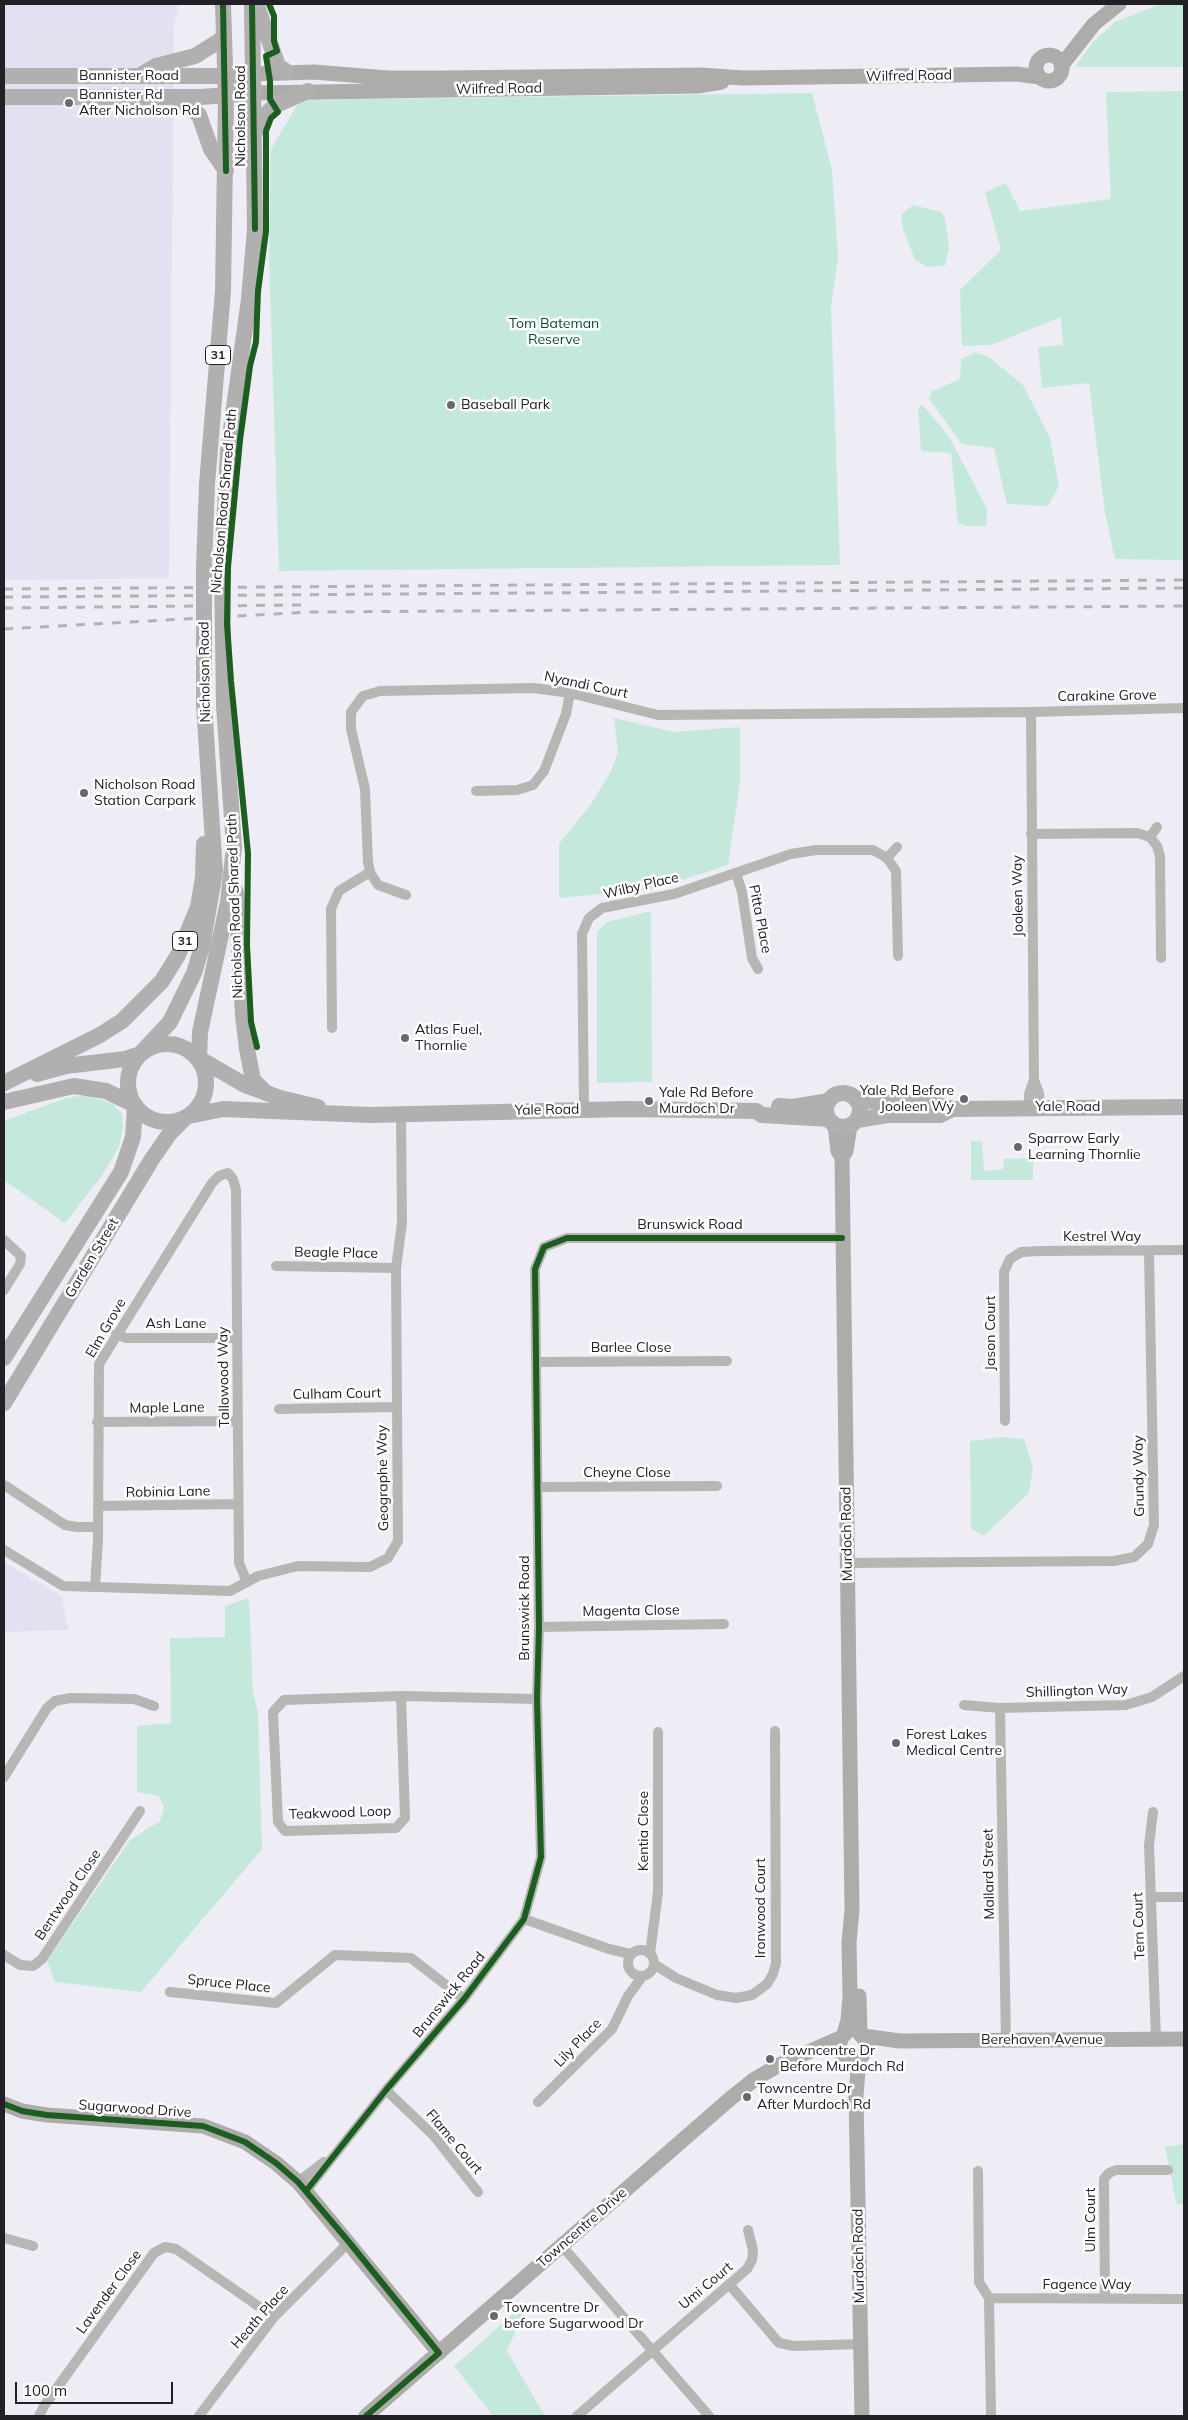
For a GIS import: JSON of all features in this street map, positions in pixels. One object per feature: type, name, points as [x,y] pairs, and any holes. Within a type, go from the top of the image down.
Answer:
[{"type":"main road","name":"Nicholson Road","points":[[141,1053],[170,1022],[184,996],[202,947],[215,872],[204,705],[203,623],[207,484],[223,291],[226,76],[223,4]]},
{"type":"main road","name":"Nicholson Road","points":[[200,1059],[200,1032],[228,902],[234,847],[224,706],[222,567],[228,450],[249,299],[255,229],[252,4]]},
{"type":"main road","points":[[257,4],[278,66],[287,72]]},
{"type":"main road","points":[[1059,61],[1077,46],[1094,24],[1119,4]]},
{"type":"main road","points":[[140,75],[156,66],[195,56],[224,36]]},
{"type":"main road","points":[[1044,56],[1059,61],[1061,72],[1055,79],[1048,80],[1038,71],[1044,56]]},
{"type":"main road","name":"Wilfred Road","points":[[254,74],[287,72],[397,78],[702,74],[743,78],[1016,74],[1038,71]]},
{"type":"main road","name":"Bannister Road","points":[[4,76],[226,76],[254,74]]},
{"type":"main road","name":"Wilfred Road","points":[[254,93],[698,86],[743,78]]},
{"type":"main road","points":[[254,136],[260,120],[269,110],[308,91]]},
{"type":"main road","name":"Bannister Road","points":[[4,97],[174,97],[226,96],[254,93]]},
{"type":"main road","points":[[174,97],[199,115],[211,149],[226,171]]},
{"type":"main road","name":"31","points":[[4,1083],[100,1036],[122,1020],[162,981],[178,956],[198,907],[203,878],[204,836],[212,816]]},
{"type":"main road","points":[[234,847],[243,1015],[253,1080],[266,1093]]},
{"type":"main road","name":"31","points":[[4,1083],[50,1069],[125,1059],[161,1044],[171,1044],[181,1047],[200,1059],[205,1074],[204,1096],[198,1108],[187,1117]]},
{"type":"main road","name":"31","points":[[134,1105],[129,1091],[129,1077],[133,1064],[141,1053]]},
{"type":"main road","name":"Yale Road","points":[[200,1059],[231,1079],[266,1093],[339,1114]]},
{"type":"main road","points":[[4,1102],[74,1086],[106,1091],[134,1105],[145,1115],[158,1120],[187,1117]]},
{"type":"main road","points":[[842,1093],[850,1095],[856,1100],[860,1110],[843,1122],[826,1110],[829,1101],[842,1093]]},
{"type":"main road","name":"Yale Road","points":[[856,1100],[939,1105],[952,1109],[1184,1107]]},
{"type":"main road","name":"Yale Road","points":[[187,1117],[223,1109],[339,1114],[584,1109],[756,1110],[762,1106],[793,1107],[829,1101]]},
{"type":"main road","name":"Garden Street","points":[[7,1353],[121,1172],[133,1136],[134,1105]]},
{"type":"main road","name":"Yale Road","points":[[756,1110],[762,1115],[843,1122],[887,1115],[940,1115],[952,1109]]},
{"type":"main road","name":"Garden Street","points":[[4,1403],[159,1147],[187,1117]]},
{"type":"main road","name":"Murdoch Road","points":[[843,1122],[846,1151],[842,1157],[842,1238],[852,1910],[859,1976],[862,2035],[866,2041],[853,2055],[856,2096],[862,2416]]},
{"type":"main road","points":[[7,1353],[34,1328],[62,1286],[70,1281],[78,1282]]},
{"type":"main road","name":"Murdoch Road","points":[[852,1910],[849,1942],[850,1996],[848,2020],[839,2046],[853,2055]]},
{"type":"main road","points":[[843,2035],[854,2031],[862,2035]]},
{"type":"main road","name":"Towncentre Drive","points":[[366,2416],[737,2093],[780,2065],[843,2035]]},
{"type":"main road","name":"Berehaven Avenue","points":[[862,2035],[900,2041],[1184,2039]]},
{"type":"main road","name":"Berehaven Avenue","points":[[853,2055],[900,2041]]},
{"type":"main road","name":"Towncentre Drive","points":[[807,2053],[853,2055]]},
{"type":"main road","name":"Sugarwood Drive","points":[[4,2104],[22,2111],[47,2115],[203,2126],[245,2142],[276,2163],[302,2187],[439,2354]]},
{"type":"street","name":"Nyandi Court","points":[[370,872],[366,789],[351,729],[351,712],[363,696],[380,691],[534,688],[570,694],[658,715],[1031,712]]},
{"type":"street","points":[[476,790],[517,790],[533,785],[544,771],[566,714],[570,694]]},
{"type":"street","name":"Carakine Grove","points":[[1031,712],[1184,708]]},
{"type":"street","name":"Jooleen Way","points":[[1031,712],[1034,1080],[1029,1094],[1034,1107]]},
{"type":"street","points":[[1150,837],[1157,827]]},
{"type":"street","points":[[1031,834],[1137,833],[1150,837],[1157,846],[1160,856],[1161,958]]},
{"type":"street","points":[[897,847],[887,858],[893,864],[898,878],[898,956]]},
{"type":"street","name":"Wilby Place","points":[[584,1109],[582,934],[589,918],[602,908],[674,894],[791,854],[816,850],[873,850],[887,858]]},
{"type":"street","points":[[332,1028],[331,909],[339,891],[370,872],[378,885],[406,895]]},
{"type":"street","name":"Pitta Place","points":[[736,873],[742,892],[752,958],[758,969]]},
{"type":"street","name":"Geographe Way","points":[[4,1550],[63,1586],[230,1591],[258,1576],[298,1566],[370,1567],[388,1558],[398,1541],[396,1268],[402,1223],[401,1113]]},
{"type":"street","name":"Elm Grove","points":[[94,1587],[98,1527],[97,1422],[99,1364],[212,1183],[219,1176],[228,1173]]},
{"type":"street","name":"Tallowood Way","points":[[228,1173],[233,1179],[236,1190],[239,1563],[247,1582]]},
{"type":"street","name":"Brunswick Road","points":[[302,2187],[337,2152],[386,2090],[464,1999],[524,1920],[541,1857],[537,1699],[539,1627],[536,1269],[544,1247],[567,1238],[842,1238]]},
{"type":"street","points":[[4,1240],[21,1256],[20,1264],[4,1290]]},
{"type":"street","name":"Kestrel Way","points":[[1021,1252],[1184,1250]]},
{"type":"street","name":"Grundy Way","points":[[848,1563],[1114,1561],[1134,1557],[1148,1544],[1154,1525],[1149,1251]]},
{"type":"street","name":"Jason Court","points":[[1005,1421],[1004,1272],[1010,1259],[1021,1252]]},
{"type":"street","name":"Beagle Place","points":[[276,1266],[396,1268]]},
{"type":"street","name":"Ash Lane","points":[[116,1334],[126,1338],[237,1338]]},
{"type":"street","name":"Barlee Close","points":[[536,1362],[727,1361]]},
{"type":"street","name":"Culham Court","points":[[279,1409],[396,1407]]},
{"type":"street","name":"Maple Lane","points":[[97,1422],[238,1421]]},
{"type":"street","points":[[4,1485],[65,1525],[98,1527]]},
{"type":"street","name":"Cheyne Close","points":[[537,1487],[717,1486]]},
{"type":"street","name":"Robinia Lane","points":[[98,1506],[238,1504]]},
{"type":"street","name":"Magenta Close","points":[[539,1627],[724,1624]]},
{"type":"street","name":"Shillington Way","points":[[964,1705],[1000,1708],[1126,1705],[1152,1697],[1184,1676]]},
{"type":"street","name":"Teakwood Loop","points":[[401,1696],[405,1818],[396,1828],[285,1831],[278,1822],[273,1712],[277,1705],[284,1700],[401,1696],[537,1699]]},
{"type":"street","points":[[4,1777],[47,1708],[56,1701],[70,1698],[134,1699],[154,1706]]},
{"type":"street","name":"Mallard Street","points":[[1000,1708],[1006,2040]]},
{"type":"street","name":"Ironwood Court","points":[[654,1964],[676,1978],[717,1995],[736,1998],[752,1995],[767,1984],[773,1974],[776,1963],[774,1731]]},
{"type":"street","name":"Kentia Close","points":[[650,1954],[658,1892],[658,1732]]},
{"type":"street","name":"Bentwood Close","points":[[4,1955],[20,1965],[33,1966],[42,1958],[140,1811]]},
{"type":"street","name":"Tern Court","points":[[1153,1812],[1149,1845],[1156,2039]]},
{"type":"street","points":[[1152,1897],[1184,1897]]},
{"type":"street","name":"Ironwood Court","points":[[524,1920],[609,1949],[650,1954]]},
{"type":"street","name":"Kentia Close","points":[[635,1952],[653,1929]]},
{"type":"street","name":"Ironwood Court","points":[[609,1949],[629,1969],[645,1975],[676,1978]]},
{"type":"street","points":[[629,1969],[635,1952]]},
{"type":"street","points":[[645,1975],[654,1964],[650,1954]]},
{"type":"street","name":"Spruce Place","points":[[170,1992],[276,2003],[335,1955],[410,1958],[464,1999]]},
{"type":"street","name":"Lily Place","points":[[628,1996],[629,1969]]},
{"type":"street","name":"Lily Place","points":[[538,2102],[612,2029],[628,1996],[645,1975]]},
{"type":"street","name":"Flame Court","points":[[386,2090],[434,2136],[478,2192]]},
{"type":"street","name":"Ulm Court","points":[[1105,2299],[1104,2179],[1109,2173],[1116,2170],[1168,2170]]},
{"type":"street","points":[[978,2171],[979,2282],[989,2298],[991,2416]]},
{"type":"street","name":"Umi Court","points":[[577,2416],[747,2269],[752,2260],[753,2250],[748,2230]]},
{"type":"street","points":[[4,2238],[33,2246]]},
{"type":"street","name":"Heath Place","points":[[199,2416],[274,2317],[349,2242]]},
{"type":"street","points":[[562,2246],[709,2416]]},
{"type":"street","name":"Lavender Close","points":[[39,2416],[44,2406],[154,2253],[165,2247],[176,2249],[274,2317]]},
{"type":"street","points":[[729,2284],[779,2343],[794,2346],[861,2344]]},
{"type":"street","name":"Fagence Way","points":[[989,2298],[1184,2299]]},
{"type":"shaded area","points":[[4,4],[179,4],[174,27],[169,578],[4,580]]},
{"type":"shaded area","points":[[4,1562],[62,1596],[68,1630],[4,1632]]},
{"type":"green space","points":[[1161,4],[1184,4],[1184,67],[1075,67],[1093,42],[1115,22]]},
{"type":"green space","points":[[1184,91],[1184,560],[1115,559],[1105,513],[1089,383],[1042,388],[1038,347],[1063,345],[1061,317],[991,345],[962,346],[960,290],[1001,250],[985,192],[1006,183],[1020,211],[1111,199],[1106,92]]},
{"type":"green space","name":"Tom Bateman Reserve","points":[[812,93],[832,170],[838,257],[831,307],[840,565],[279,571],[269,259],[271,149],[300,100]]},
{"type":"green space","points":[[913,205],[941,212],[945,218],[949,248],[945,266],[927,267],[915,260],[903,229],[901,215]]},
{"type":"green space","points":[[975,352],[989,357],[1023,385],[1050,438],[1059,486],[1048,506],[1007,504],[994,448],[962,444],[929,399],[932,391],[960,379],[961,359]]},
{"type":"green space","points":[[921,405],[950,438],[987,509],[986,526],[967,526],[958,523],[951,453],[921,451],[918,408]]},
{"type":"green space","points":[[614,718],[674,732],[740,727],[740,782],[728,865],[654,889],[559,898],[559,844],[591,804],[611,771],[618,752]]},
{"type":"green space","points":[[651,911],[652,1082],[597,1083],[597,932],[607,922]]},
{"type":"green space","points":[[90,1096],[113,1104],[122,1114],[123,1126],[119,1147],[101,1177],[65,1223],[4,1180],[4,1121],[66,1098]]},
{"type":"green space","points":[[971,1141],[982,1142],[984,1171],[1003,1169],[1004,1159],[1031,1158],[1033,1152],[1033,1180],[971,1180]]},
{"type":"green space","points":[[1002,1437],[1024,1439],[1033,1467],[1029,1493],[984,1536],[971,1529],[970,1441]]},
{"type":"green space","points":[[249,1598],[253,1692],[258,1713],[262,1849],[141,1992],[55,1982],[47,1961],[130,1840],[160,1821],[164,1807],[159,1796],[137,1792],[137,1726],[171,1723],[170,1638],[225,1637],[225,1606]]},
{"type":"green space","points":[[1184,2144],[1184,2204],[1177,2205],[1165,2147]]},
{"type":"green space","points":[[529,2300],[507,2351],[545,2416],[493,2416],[454,2366]]},
{"type":"railway","points":[[4,589],[1184,580]]},
{"type":"railway","points":[[4,597],[1184,588]]},
{"type":"railway","points":[[4,608],[302,605]]},
{"type":"railway","points":[[4,629],[310,612],[1184,606]]},
{"type":"cycle path","points":[[223,4],[226,171]]},
{"type":"cycle path","points":[[252,4],[255,229]]},
{"type":"cycle path","name":"Nicholson Road Shared Path","points":[[257,1047],[251,1022],[247,945],[248,853],[227,624],[228,567],[240,440],[250,366],[256,342],[258,291],[266,231],[266,131],[271,118],[278,112],[270,99],[270,81],[266,56],[277,51],[274,41],[274,16],[269,4]]},
{"type":"cycle path","points":[[306,2191],[386,2090],[464,1999],[524,1919],[541,1857],[537,1699],[539,1627],[535,1269],[544,1247],[567,1238],[842,1238]]},
{"type":"cycle path","points":[[4,2104],[22,2111],[47,2115],[203,2126],[245,2142],[276,2163],[298,2182],[439,2353],[366,2416]]},
{"type":"place","name":"Bannister Rd After Nicholson Rd","points":[[69,103]]},
{"type":"place","name":"Baseball Park","points":[[451,405]]},
{"type":"place","name":"Nicholson Road Station Carpark","points":[[84,793]]},
{"type":"place","name":"Atlas Fuel, Thornlie","points":[[405,1038]]},
{"type":"place","name":"Yale Rd Before Jooleen Wy","points":[[964,1099]]},
{"type":"place","name":"Yale Rd Before Murdoch Dr","points":[[649,1101]]},
{"type":"place","name":"Sparrow Early Learning Thornlie","points":[[1018,1147]]},
{"type":"place","name":"Forest Lakes Medical Centre","points":[[896,1743]]},
{"type":"place","name":"Towncentre Dr Before Murdoch Rd","points":[[770,2059]]},
{"type":"place","name":"Towncentre Dr After Murdoch Rd","points":[[747,2097]]},
{"type":"place","name":"Towncentre Dr before Sugarwood Dr","points":[[494,2316]]}]
